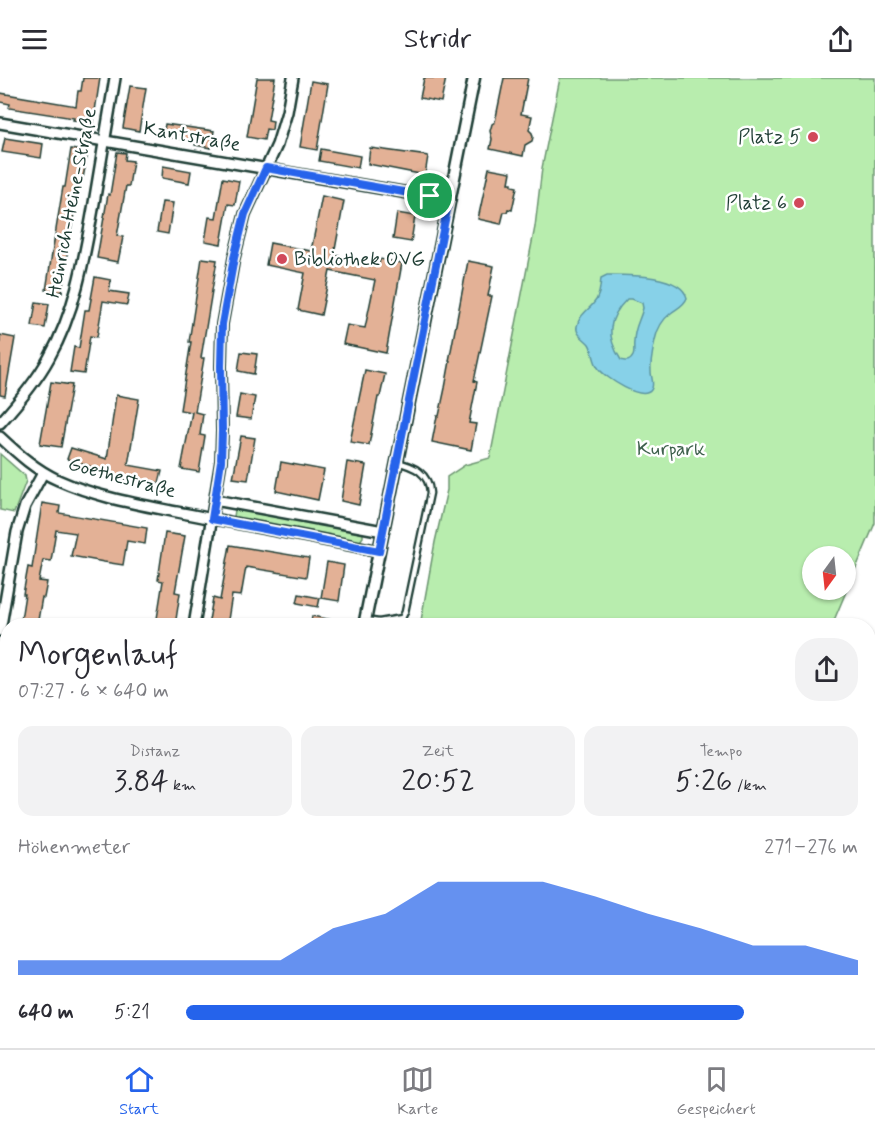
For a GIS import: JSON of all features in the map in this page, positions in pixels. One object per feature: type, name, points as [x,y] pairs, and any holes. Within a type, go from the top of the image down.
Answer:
[{"type":"street","name":"Heinrich-Heine-Straße","points":[[0,423],[23,397],[50,356],[61,334],[77,287],[115,78]]},
{"type":"street","points":[[195,618],[222,451],[222,324],[234,258],[245,214],[277,145],[294,78]]},
{"type":"street","points":[[365,618],[474,78]]},
{"type":"street","name":"Kantstraße","points":[[0,123],[449,200]]},
{"type":"street","name":"Goethestraße","points":[[0,438],[44,473],[76,488],[212,519],[379,551]]},
{"type":"street","points":[[2,618],[17,532],[25,506],[44,473]]},
{"type":"street","points":[[215,500],[383,531]]},
{"type":"lane","points":[[396,462],[410,465],[426,477],[430,485],[402,618]]},
{"type":"green space","name":"Kurpark","points":[[560,78],[875,78],[875,523],[856,568],[856,546],[802,546],[802,600],[843,600],[835,618],[421,618],[447,490],[447,477],[465,465],[490,458],[535,227],[542,168]]},
{"type":"green space","points":[[0,454],[25,476],[26,481],[14,513],[0,510]]},
{"type":"green space","points":[[238,507],[359,530],[363,533],[363,537],[356,542],[238,520],[234,517]]},
{"type":"water","points":[[607,275],[627,275],[664,280],[683,290],[687,298],[665,319],[659,329],[651,360],[653,386],[646,393],[632,391],[603,373],[596,363],[589,344],[577,331],[580,319],[597,298],[601,278]],"holes":[[[627,299],[642,303],[643,308],[635,332],[634,354],[631,359],[625,361],[621,360],[616,352],[611,328],[620,306]]]},
{"type":"building","points":[[83,78],[100,78],[93,124],[73,120],[74,118],[9,108],[10,104],[0,102],[0,93],[76,106]]},
{"type":"building","points":[[257,78],[275,78],[268,120],[273,121],[272,130],[266,129],[264,140],[247,137]]},
{"type":"building","points":[[424,78],[446,78],[441,102],[420,98]]},
{"type":"building","points":[[504,78],[528,78],[521,114],[532,116],[529,130],[533,137],[532,141],[525,145],[523,156],[490,149],[492,139],[490,131],[495,122]]},
{"type":"building","points":[[311,81],[328,84],[317,150],[300,147]]},
{"type":"building","points":[[130,86],[146,88],[139,131],[123,128]]},
{"type":"building","points":[[165,124],[214,131],[211,148],[195,145],[196,142],[163,136]]},
{"type":"building","points":[[5,138],[43,144],[41,158],[2,152]]},
{"type":"building","points":[[370,148],[428,156],[425,175],[368,164]]},
{"type":"building","points":[[71,149],[88,152],[83,178],[80,178],[62,292],[46,290]]},
{"type":"building","points":[[321,149],[360,156],[358,168],[319,161]]},
{"type":"building","points":[[117,152],[126,153],[125,160],[133,161],[117,236],[123,237],[118,262],[97,258]]},
{"type":"building","points":[[163,166],[191,171],[189,183],[162,178]]},
{"type":"building","points":[[489,168],[511,172],[509,183],[517,187],[512,210],[508,209],[504,212],[501,224],[478,219]]},
{"type":"building","points":[[223,178],[239,181],[235,205],[228,204],[221,244],[205,241],[209,217],[216,218]]},
{"type":"building","points":[[322,196],[344,201],[334,255],[379,264],[380,259],[402,263],[386,353],[343,344],[347,325],[365,328],[375,280],[330,271],[321,315],[298,310],[305,273],[266,265],[270,243],[311,251]]},
{"type":"building","points":[[162,202],[173,203],[168,234],[157,232]]},
{"type":"building","points":[[397,213],[415,216],[411,242],[393,239]]},
{"type":"building","points":[[202,258],[217,260],[195,412],[203,414],[200,435],[205,436],[199,472],[181,469],[192,412],[180,410]]},
{"type":"building","points":[[468,261],[494,266],[488,296],[492,296],[474,381],[477,382],[469,423],[476,424],[471,450],[432,442],[445,388]]},
{"type":"building","points":[[95,277],[111,280],[109,291],[129,294],[127,305],[103,301],[97,337],[90,336],[84,374],[70,372],[74,347],[79,348],[85,310],[89,310]]},
{"type":"building","points":[[36,302],[49,304],[45,328],[32,326]]},
{"type":"building","points":[[0,335],[15,338],[5,396],[0,395]]},
{"type":"building","points":[[241,352],[257,354],[254,374],[238,371]]},
{"type":"building","points":[[365,370],[385,374],[369,445],[350,442]]},
{"type":"building","points":[[51,382],[72,385],[61,447],[40,444]]},
{"type":"building","points":[[240,394],[255,397],[251,419],[236,417]]},
{"type":"building","points":[[116,395],[139,399],[128,465],[162,471],[159,483],[126,477],[125,480],[105,477],[105,471],[67,459],[71,448],[107,459]]},
{"type":"building","points":[[241,436],[255,438],[248,480],[233,478]]},
{"type":"building","points":[[281,462],[324,470],[318,500],[276,491]]},
{"type":"building","points":[[347,462],[366,465],[359,505],[341,501]]},
{"type":"building","points":[[42,503],[60,506],[59,513],[147,528],[145,544],[127,541],[123,565],[71,556],[76,533],[56,530],[51,561],[43,560],[39,581],[47,582],[38,618],[21,618],[28,567],[32,568]]},
{"type":"building","points":[[165,533],[185,536],[175,592],[180,593],[176,618],[157,618],[163,581],[158,580]]},
{"type":"building","points":[[230,545],[309,558],[306,577],[246,567],[241,596],[232,595],[228,618],[209,618],[213,598],[220,600]]},
{"type":"building","points":[[327,562],[344,565],[339,601],[321,598]]},
{"type":"building","points":[[299,594],[320,598],[318,607],[297,603]]},
{"type":"place","name":"Platz 5","points":[[813,137]]},
{"type":"place","name":"Platz 6","points":[[799,203]]},
{"type":"place","name":"Bibliothek OVG","points":[[282,259]]},
{"type":"route","points":[[266,168],[430,196],[449,200],[379,551],[212,519],[221,461],[222,324],[245,214],[266,168]]}]
